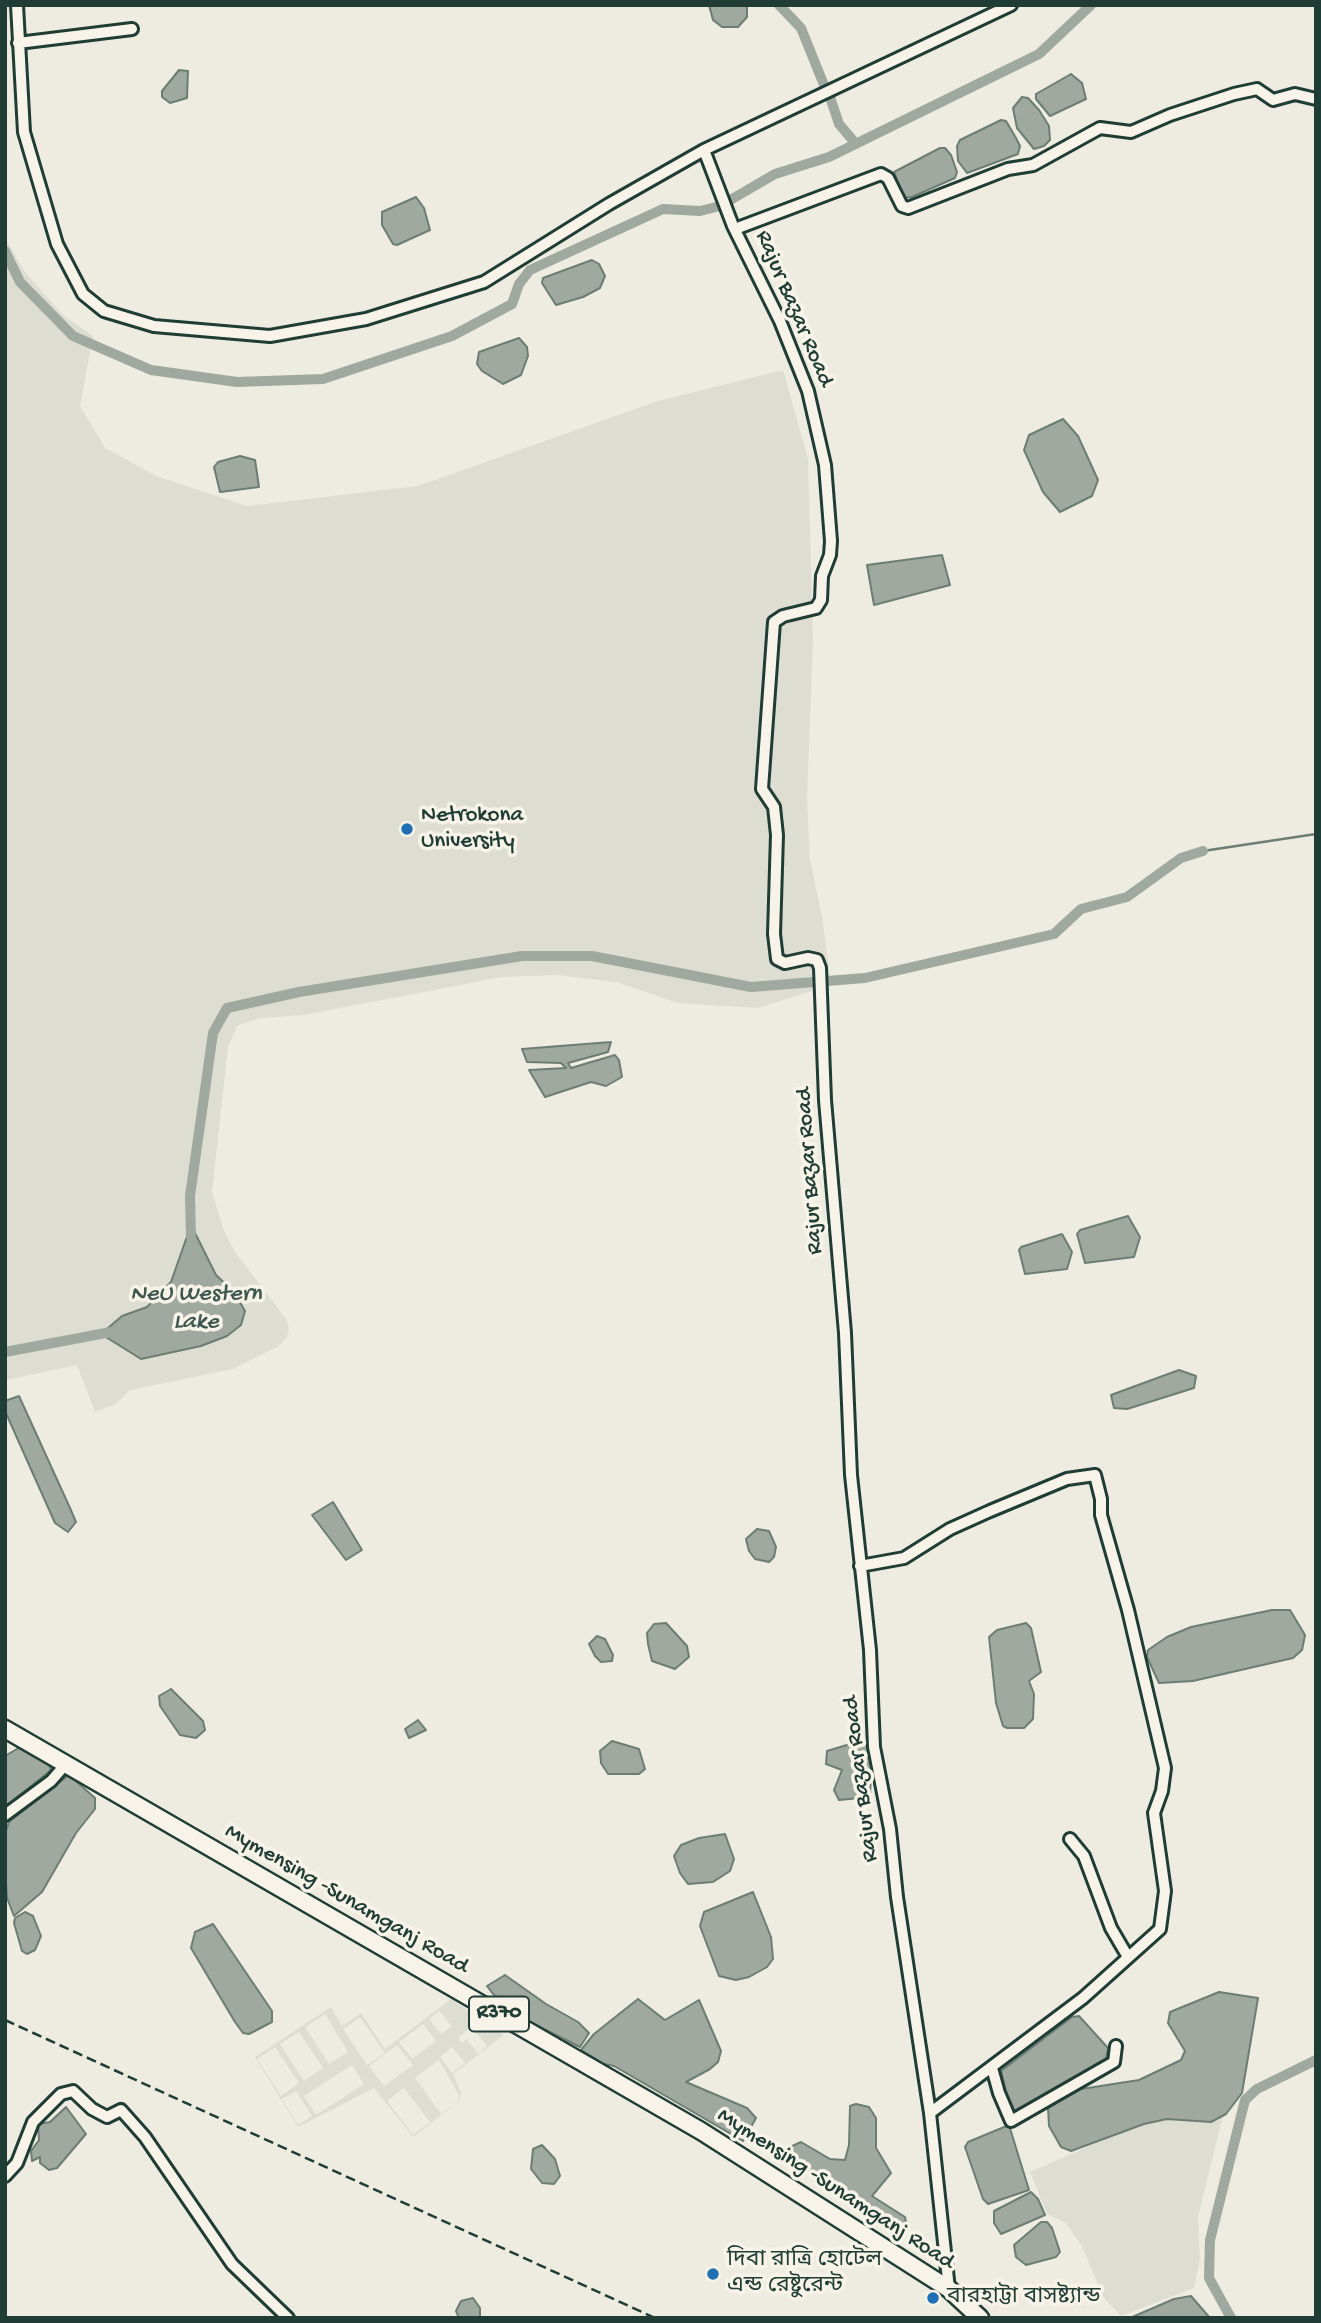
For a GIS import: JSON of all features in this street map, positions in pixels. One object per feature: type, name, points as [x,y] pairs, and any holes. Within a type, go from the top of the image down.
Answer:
[{"type":"main road","name":"Mymensing -Sunamganj Road","points":[[5,1729],[701,2131],[949,2290],[980,2318]]},
{"type":"street","points":[[17,5],[24,132],[39,190],[65,263],[91,303],[117,317],[154,326],[270,335],[366,319],[484,282],[609,204],[705,150],[1011,5]]},
{"type":"street","points":[[18,43],[132,29]]},
{"type":"street","points":[[734,227],[881,174],[888,178],[902,206],[908,208],[1008,169],[1033,165],[1100,128],[1131,132],[1234,93],[1257,89],[1273,100],[1295,94],[1316,99]]},
{"type":"street","name":"Rajur Bazar Road","points":[[705,150],[721,197],[780,321],[808,391],[825,465],[830,555],[822,576],[821,600],[816,608],[783,616],[774,622],[762,789],[773,801],[777,835],[774,934],[777,959],[785,963],[808,958],[817,960],[820,968],[825,1100],[845,1333],[851,1475],[870,1650],[874,1747],[890,1829],[897,1897],[930,2113],[949,2290]]},
{"type":"street","points":[[860,1566],[904,1558],[950,1529],[990,1511],[1067,1479],[1095,1475],[1101,1499],[1101,1515],[1165,1768],[1162,1791],[1154,1813],[1165,1891],[1160,1930],[1083,1998],[930,2113]]},
{"type":"street","points":[[5,1815],[51,1781],[66,1764]]},
{"type":"street","points":[[1070,1839],[1084,1856],[1111,1928],[1128,1957]]},
{"type":"street","points":[[992,2068],[1010,2120],[1114,2062],[1115,2046]]},
{"type":"street","points":[[5,2176],[17,2163],[33,2122],[61,2094],[73,2091],[92,2109],[107,2117],[121,2110],[145,2137],[232,2264],[288,2318]]},
{"type":"shaded area","name":"Netrokona University","points":[[5,237],[24,271],[64,316],[93,336],[80,406],[105,448],[156,476],[247,506],[418,486],[658,401],[783,370],[808,459],[813,641],[807,798],[810,860],[822,916],[831,985],[758,1008],[678,1003],[616,982],[556,975],[502,977],[304,1015],[261,1018],[238,1025],[228,1046],[212,1192],[224,1231],[235,1252],[286,1319],[289,1329],[287,1337],[279,1346],[233,1369],[130,1390],[116,1404],[95,1412],[77,1365],[5,1380]]},
{"type":"shaded area","points":[[451,1999],[504,2035],[453,2074],[461,2093],[459,2101],[413,2137],[374,2088],[298,2127],[255,2057],[331,2007],[342,2026],[361,2013],[385,2049]],"holes":[[[439,2011],[452,2026],[441,2034],[429,2019]],[[325,2014],[348,2052],[329,2064],[305,2027]],[[360,2017],[385,2053],[367,2065],[343,2029]],[[423,2024],[436,2041],[412,2059],[399,2042]],[[472,2027],[487,2046],[478,2054],[467,2039],[462,2043],[458,2037]],[[299,2032],[323,2068],[304,2081],[280,2044]],[[397,2045],[413,2065],[384,2086],[369,2066]],[[275,2047],[299,2083],[281,2096],[257,2059]],[[452,2047],[465,2063],[452,2073],[440,2057]],[[439,2060],[459,2095],[458,2101],[441,2114],[415,2078]],[[352,2065],[364,2084],[316,2115],[304,2096]],[[404,2088],[430,2122],[413,2135],[387,2101]],[[296,2091],[312,2116],[298,2125],[282,2099]]]},
{"type":"shaded area","points":[[1172,2110],[1223,2115],[1198,2217],[1200,2259],[1194,2288],[1121,2316],[1103,2297],[1083,2248],[1066,2223],[1047,2214],[1030,2172]]},
{"type":"water","points":[[709,5],[747,5],[747,17],[738,27],[722,27],[713,20]]},
{"type":"water","points":[[179,70],[188,71],[187,98],[170,103],[162,97],[162,91]]},
{"type":"water","points":[[1071,74],[1082,83],[1086,99],[1050,116],[1036,99],[1036,94]]},
{"type":"water","points":[[1022,97],[1028,98],[1049,126],[1050,140],[1044,146],[1034,149],[1017,128],[1013,108]]},
{"type":"water","points":[[1001,120],[1006,121],[1020,146],[1018,154],[967,173],[958,161],[957,146],[960,140]]},
{"type":"water","points":[[940,148],[945,148],[951,155],[957,172],[955,178],[904,198],[894,172]]},
{"type":"water","points":[[416,197],[424,208],[430,230],[397,245],[393,244],[382,225],[382,212]]},
{"type":"water","points":[[592,260],[599,264],[605,276],[600,288],[583,297],[556,305],[542,283],[543,278]]},
{"type":"water","points":[[519,338],[527,347],[528,356],[521,375],[503,384],[482,371],[477,364],[479,352]]},
{"type":"water","points":[[1063,419],[1078,436],[1098,480],[1092,496],[1060,512],[1043,492],[1024,450],[1029,435]]},
{"type":"water","points":[[240,456],[255,460],[259,487],[220,492],[214,467],[218,462]]},
{"type":"water","points":[[942,555],[950,585],[874,605],[867,565]]},
{"type":"water","points":[[611,1042],[608,1052],[568,1063],[571,1068],[615,1055],[619,1060],[622,1077],[606,1086],[591,1082],[545,1097],[529,1070],[566,1068],[561,1063],[527,1062],[522,1049]]},
{"type":"water","points":[[1128,1216],[1140,1237],[1134,1257],[1085,1263],[1077,1234],[1080,1230]]},
{"type":"water","name":"NeU Western Lake","points":[[191,1225],[216,1275],[234,1292],[245,1311],[241,1325],[227,1336],[201,1346],[141,1359],[101,1334],[122,1316],[147,1307],[171,1282]]},
{"type":"water","points":[[1062,1234],[1072,1252],[1067,1269],[1025,1274],[1019,1250],[1021,1247]]},
{"type":"water","points":[[1179,1370],[1196,1376],[1194,1388],[1127,1409],[1114,1408],[1111,1395]]},
{"type":"water","points":[[19,1396],[76,1522],[68,1532],[55,1523],[5,1411],[5,1401]]},
{"type":"water","points":[[333,1502],[362,1550],[346,1560],[312,1515]]},
{"type":"water","points":[[757,1529],[769,1531],[776,1547],[774,1557],[769,1562],[755,1559],[749,1551],[746,1539]]},
{"type":"water","points":[[1272,1610],[1290,1610],[1305,1635],[1302,1650],[1293,1658],[1193,1681],[1159,1683],[1147,1657],[1148,1650],[1167,1637],[1191,1627]]},
{"type":"water","points":[[666,1623],[687,1646],[689,1657],[675,1669],[652,1661],[648,1644],[647,1633],[654,1624]]},
{"type":"water","points":[[1026,1623],[1031,1628],[1041,1672],[1029,1681],[1034,1694],[1033,1719],[1024,1728],[1007,1728],[1003,1726],[996,1703],[989,1637],[997,1630]]},
{"type":"water","points":[[597,1636],[605,1639],[613,1655],[612,1661],[601,1662],[595,1656],[589,1644]]},
{"type":"water","points":[[171,1689],[203,1721],[205,1730],[196,1738],[180,1735],[160,1706],[159,1696]]},
{"type":"water","points":[[418,1720],[426,1730],[409,1738],[405,1729]]},
{"type":"water","points":[[612,1741],[639,1749],[645,1769],[639,1774],[608,1774],[601,1763],[600,1751]]},
{"type":"water","points":[[860,1741],[872,1745],[870,1797],[839,1800],[834,1790],[842,1770],[826,1764],[827,1751]]},
{"type":"water","points":[[22,1746],[48,1762],[51,1770],[5,1807],[5,1756]]},
{"type":"water","points":[[69,1775],[95,1798],[95,1809],[76,1833],[42,1892],[14,1916],[7,1898],[5,1870],[6,1831],[9,1822]]},
{"type":"water","points":[[725,1834],[734,1859],[730,1871],[713,1882],[688,1884],[680,1873],[674,1856],[681,1845],[699,1838]]},
{"type":"water","points":[[753,1892],[771,1937],[773,1959],[767,1967],[749,1977],[736,1980],[719,1976],[700,1926],[704,1912]]},
{"type":"water","points":[[25,1912],[33,1916],[41,1936],[35,1950],[27,1954],[22,1951],[14,1923],[15,1918]]},
{"type":"water","points":[[213,1924],[272,2011],[272,2022],[249,2034],[243,2033],[235,2022],[191,1948],[195,1932]]},
{"type":"water","points":[[505,1975],[546,2004],[578,2022],[589,2033],[580,2047],[528,2021],[493,1994],[487,1986]]},
{"type":"water","points":[[1219,1992],[1258,1998],[1242,2093],[1226,2114],[1211,2122],[1167,2119],[1144,2124],[1071,2151],[1061,2147],[1049,2126],[1048,2108],[1055,2100],[1075,2090],[1139,2080],[1181,2060],[1185,2051],[1168,2023],[1170,2012]]},
{"type":"water","points":[[638,1999],[665,2020],[699,2000],[721,2051],[718,2062],[686,2082],[747,2108],[756,2118],[743,2141],[614,2066],[604,2064],[581,2050],[594,2034]]},
{"type":"water","points":[[1079,2016],[1108,2048],[1106,2059],[1081,2077],[1017,2110],[1010,2110],[1001,2071],[1072,2017]]},
{"type":"water","points":[[856,2104],[869,2107],[876,2118],[876,2148],[891,2173],[872,2196],[905,2217],[907,2228],[900,2234],[891,2232],[814,2176],[796,2159],[790,2147],[801,2142],[830,2159],[845,2160],[849,2145],[850,2106]]},
{"type":"water","points":[[66,2107],[86,2134],[57,2168],[49,2170],[40,2163],[40,2157],[32,2161],[31,2151],[39,2140],[38,2124],[50,2122]]},
{"type":"water","points":[[1009,2125],[1029,2190],[988,2204],[983,2199],[965,2147],[968,2142]]},
{"type":"water","points":[[542,2145],[555,2159],[560,2176],[554,2184],[542,2183],[531,2169],[533,2149]]},
{"type":"water","points":[[1031,2192],[1038,2199],[1045,2215],[1001,2234],[994,2223],[994,2211]]},
{"type":"water","points":[[1041,2222],[1047,2222],[1052,2228],[1060,2252],[1056,2257],[1026,2265],[1016,2257],[1014,2245]]},
{"type":"water","points":[[1191,2296],[1210,2318],[1130,2318],[1174,2299]]},
{"type":"water","points":[[473,2298],[480,2308],[480,2318],[459,2318],[456,2311],[461,2301]]},
{"type":"waterway","points":[[779,5],[801,28],[824,85]]},
{"type":"waterway","points":[[5,251],[20,282],[73,336],[151,370],[237,382],[323,379],[452,336],[512,304],[519,284],[530,270],[663,209],[700,211],[720,206],[775,174],[829,157],[1039,54],[1091,5]]},
{"type":"waterway","points":[[829,94],[839,124],[856,144]]},
{"type":"waterway","points":[[1203,851],[1316,834]]},
{"type":"waterway","points":[[191,1237],[190,1196],[213,1033],[227,1008],[299,992],[522,956],[592,956],[751,987],[865,978],[1054,934],[1081,909],[1127,897],[1181,858],[1203,851]]},
{"type":"waterway","points":[[5,1352],[111,1332]]},
{"type":"waterway","points":[[1231,2318],[1209,2278],[1210,2240],[1245,2100],[1257,2089],[1316,2060]]},
{"type":"railway","points":[[5,2020],[655,2318]]},
{"type":"place","name":"Netrokona University","points":[[407,829]]},
{"type":"place","name":"দিবা রাত্রি হোটেল এন্ড রেষ্টুরেন্ট","points":[[713,2274]]},
{"type":"place","name":"বারহাট্টা বাসষ্ট্যান্ড","points":[[933,2298]]}]
